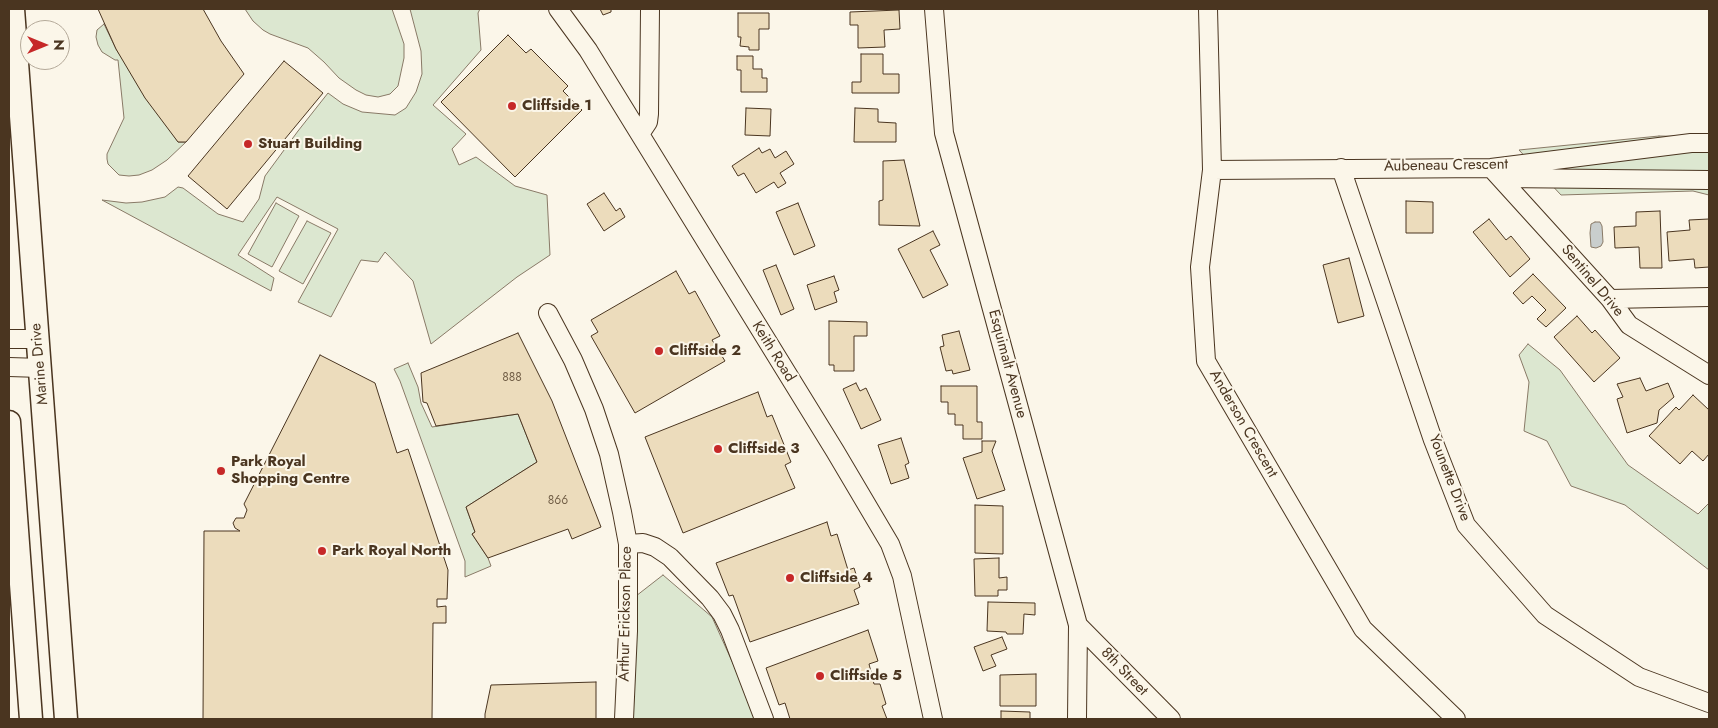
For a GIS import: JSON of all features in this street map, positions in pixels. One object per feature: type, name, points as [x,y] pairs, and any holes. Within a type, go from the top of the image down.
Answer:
[{"type":"main road","name":"Marine Drive","points":[[13,9],[66,719]]},
{"type":"main road","points":[[9,422],[31,719]]},
{"type":"street","name":"Keith Road","points":[[558,9],[588,50],[890,544],[902,576],[933,719]]},
{"type":"street","points":[[640,134],[648,122],[649,114],[650,9]]},
{"type":"street","name":"Esquimalt Avenue","points":[[934,9],[944,132],[1078,625],[1077,719]]},
{"type":"street","name":"Anderson Crescent","points":[[1208,9],[1212,170],[1200,267],[1206,361],[1364,630],[1456,719]]},
{"type":"street","name":"Aubeneau Crescent","points":[[1495,173],[1691,143],[1709,143]]},
{"type":"street","name":"Aubeneau Crescent","points":[[1212,170],[1341,168],[1709,180]]},
{"type":"street","name":"Younette Drive","points":[[1341,168],[1433,440],[1466,525],[1545,614],[1639,677],[1709,704]]},
{"type":"street","name":"Sentinel Drive","points":[[1495,173],[1610,298],[1629,325],[1709,375]]},
{"type":"street","points":[[1610,298],[1709,297]]},
{"type":"street","name":"Arthur Erickson Place","points":[[548,313],[573,360],[594,409],[609,454],[628,544],[628,631],[624,719]]},
{"type":"street","points":[[9,339],[38,339]]},
{"type":"street","points":[[9,367],[41,368]]},
{"type":"street","points":[[628,544],[643,543],[655,547],[670,557],[710,598],[722,614],[730,630],[764,719]]},
{"type":"street","name":"8th Street","points":[[1078,625],[1171,719]]},
{"type":"green space","points":[[245,9],[392,9],[404,44],[404,58],[398,86],[390,94],[378,97],[366,95],[356,90],[339,78],[308,48],[263,30],[253,21]]},
{"type":"green space","points":[[410,9],[480,9],[478,13],[481,50],[433,105],[466,134],[452,149],[459,165],[476,157],[515,186],[547,195],[550,255],[517,277],[431,344],[413,281],[385,252],[378,262],[361,260],[331,317],[298,302],[338,229],[277,197],[238,255],[274,278],[271,291],[102,200],[126,203],[142,202],[165,197],[178,187],[183,188],[218,214],[243,222],[259,199],[265,176],[328,93],[343,104],[362,112],[395,115],[406,108],[416,92],[422,74],[421,51]]},
{"type":"green space","points":[[104,24],[116,49],[178,142],[186,142],[167,160],[152,170],[139,175],[119,175],[108,164],[107,154],[124,118],[118,60],[102,52],[96,37],[97,30]]},
{"type":"green space","points":[[1659,136],[1709,137],[1709,195],[1693,191],[1561,195],[1519,150]]},
{"type":"green space","points":[[276,203],[299,216],[272,267],[248,254]]},
{"type":"green space","points":[[307,221],[331,233],[303,284],[279,271]]},
{"type":"green space","points":[[1528,344],[1560,370],[1628,465],[1698,514],[1709,503],[1709,570],[1625,505],[1571,486],[1547,441],[1524,431],[1529,382],[1519,355]]},
{"type":"green space","points":[[408,363],[418,387],[421,403],[432,427],[518,414],[537,462],[466,507],[475,532],[472,534],[488,558],[491,566],[465,577],[465,561],[394,369]]},
{"type":"green space","points":[[663,575],[712,617],[758,719],[631,719],[636,596]]},
{"type":"shaded area","points":[[1600,222],[1602,226],[1603,242],[1601,246],[1596,248],[1591,247],[1590,233],[1591,224]]},
{"type":"building","points":[[98,9],[203,9],[221,41],[244,74],[186,142],[178,142],[145,98],[116,49]]},
{"type":"building","points":[[600,9],[611,9],[611,12],[603,15]]},
{"type":"building","points":[[899,10],[900,29],[884,30],[885,47],[858,48],[858,25],[850,25],[850,12]]},
{"type":"building","points":[[738,13],[769,13],[769,29],[759,29],[759,50],[749,50],[749,47],[740,46],[741,37],[738,37]]},
{"type":"building","name":"Cliffside 1","points":[[508,35],[526,53],[531,49],[568,86],[563,91],[582,110],[515,177],[441,102]]},
{"type":"building","points":[[861,54],[883,54],[883,74],[899,74],[899,93],[852,93],[852,82],[861,82]]},
{"type":"building","points":[[737,56],[753,56],[753,69],[762,69],[762,78],[767,78],[767,92],[741,92],[741,70],[737,70]]},
{"type":"building","name":"Stuart Building","points":[[284,61],[323,93],[227,209],[188,176]]},
{"type":"building","points":[[746,108],[771,109],[770,136],[745,135]]},
{"type":"building","points":[[855,108],[878,109],[878,122],[896,123],[896,142],[854,142]]},
{"type":"building","points":[[759,148],[762,153],[770,149],[775,158],[786,151],[794,164],[780,173],[786,183],[778,188],[774,182],[756,193],[744,173],[738,176],[732,166]]},
{"type":"building","points":[[904,160],[920,226],[879,225],[879,201],[883,200],[883,161]]},
{"type":"building","points":[[604,193],[616,211],[620,208],[625,217],[604,231],[587,204]]},
{"type":"building","points":[[1406,201],[1433,202],[1433,233],[1406,233]]},
{"type":"building","points":[[798,203],[815,246],[794,255],[776,212]]},
{"type":"building","points":[[1660,211],[1662,268],[1640,268],[1639,247],[1615,248],[1614,227],[1636,226],[1636,212]]},
{"type":"building","points":[[1489,219],[1506,240],[1511,236],[1530,259],[1510,277],[1473,232]]},
{"type":"building","points":[[1709,219],[1709,267],[1695,268],[1694,259],[1669,261],[1667,232],[1690,230],[1689,220]]},
{"type":"building","points":[[933,231],[940,245],[930,250],[948,285],[923,298],[898,249]]},
{"type":"building","points":[[1349,258],[1364,316],[1338,323],[1323,265]]},
{"type":"building","points":[[776,265],[794,309],[781,315],[763,270]]},
{"type":"building","name":"Cliffside 2","points":[[676,271],[689,294],[695,291],[720,336],[712,340],[725,361],[635,413],[591,336],[598,332],[591,320]]},
{"type":"building","points":[[1533,274],[1566,308],[1546,327],[1537,319],[1546,310],[1532,296],[1523,304],[1513,293]]},
{"type":"building","points":[[834,276],[839,290],[834,292],[837,302],[815,310],[807,285]]},
{"type":"building","points":[[1577,316],[1592,333],[1595,330],[1620,358],[1594,382],[1554,337]]},
{"type":"building","points":[[829,321],[867,322],[867,336],[854,336],[854,371],[834,371],[834,365],[829,365]]},
{"type":"building","points":[[959,331],[970,370],[953,374],[952,370],[946,371],[940,347],[944,346],[942,335]]},
{"type":"building","points":[[518,333],[552,401],[601,527],[572,539],[568,529],[488,558],[472,534],[475,532],[466,507],[537,462],[518,414],[436,426],[427,403],[423,402],[421,373]]},
{"type":"building","name":"Park Royal North","points":[[320,355],[375,383],[397,453],[408,449],[448,570],[447,599],[437,599],[437,607],[446,606],[446,623],[433,623],[432,719],[203,719],[204,531],[240,531],[235,528],[233,523],[236,518],[244,518],[247,510],[244,504]]},
{"type":"building","points":[[1640,378],[1646,391],[1668,383],[1674,397],[1659,410],[1657,423],[1627,433],[1617,399],[1623,397],[1617,384]]},
{"type":"building","points":[[856,383],[860,391],[866,388],[881,420],[861,429],[843,389]]},
{"type":"building","points":[[941,386],[977,386],[977,422],[982,422],[982,439],[963,439],[963,425],[955,425],[955,414],[948,414],[948,402],[941,402]]},
{"type":"building","name":"Cliffside 3","points":[[758,392],[767,417],[772,415],[791,462],[785,465],[795,488],[683,533],[645,437]]},
{"type":"building","points":[[1693,395],[1709,410],[1709,454],[1703,461],[1692,451],[1680,464],[1649,436],[1676,407],[1679,410]]},
{"type":"building","points":[[901,438],[909,463],[905,465],[909,478],[891,484],[878,445]]},
{"type":"building","points":[[982,441],[996,441],[992,451],[1005,490],[977,499],[963,458],[982,452]]},
{"type":"building","points":[[975,505],[1003,506],[1003,554],[975,553]]},
{"type":"building","name":"Cliffside 4","points":[[827,522],[831,536],[837,534],[848,570],[854,568],[860,587],[854,590],[859,604],[750,642],[733,595],[729,596],[716,563]]},
{"type":"building","points":[[999,558],[999,578],[1007,577],[1007,590],[998,590],[998,596],[975,596],[974,559]]},
{"type":"building","points":[[988,602],[1035,603],[1035,615],[1024,614],[1023,634],[987,631]]},
{"type":"building","name":"Cliffside 5","points":[[868,630],[878,661],[869,664],[874,684],[880,684],[886,704],[882,706],[887,719],[790,719],[785,703],[779,705],[766,668]]},
{"type":"building","points":[[1002,637],[1007,649],[991,655],[996,666],[983,671],[974,647]]},
{"type":"building","points":[[1036,674],[1036,706],[1000,706],[1000,675]]},
{"type":"building","points":[[596,682],[596,719],[485,719],[491,685]]},
{"type":"building","points":[[1001,711],[1030,712],[1030,719],[1001,719]]},
{"type":"place","name":"Cliffside 1","points":[[512,106]]},
{"type":"place","name":"Stuart Building","points":[[248,144]]},
{"type":"place","name":"Cliffside 2","points":[[659,351]]},
{"type":"place","name":"Cliffside 3","points":[[718,449]]},
{"type":"place","name":"Park Royal Shopping Centre","points":[[221,471]]},
{"type":"place","name":"Park Royal North","points":[[322,551]]},
{"type":"place","name":"Cliffside 4","points":[[790,578]]},
{"type":"place","name":"Cliffside 5","points":[[820,676]]}]
